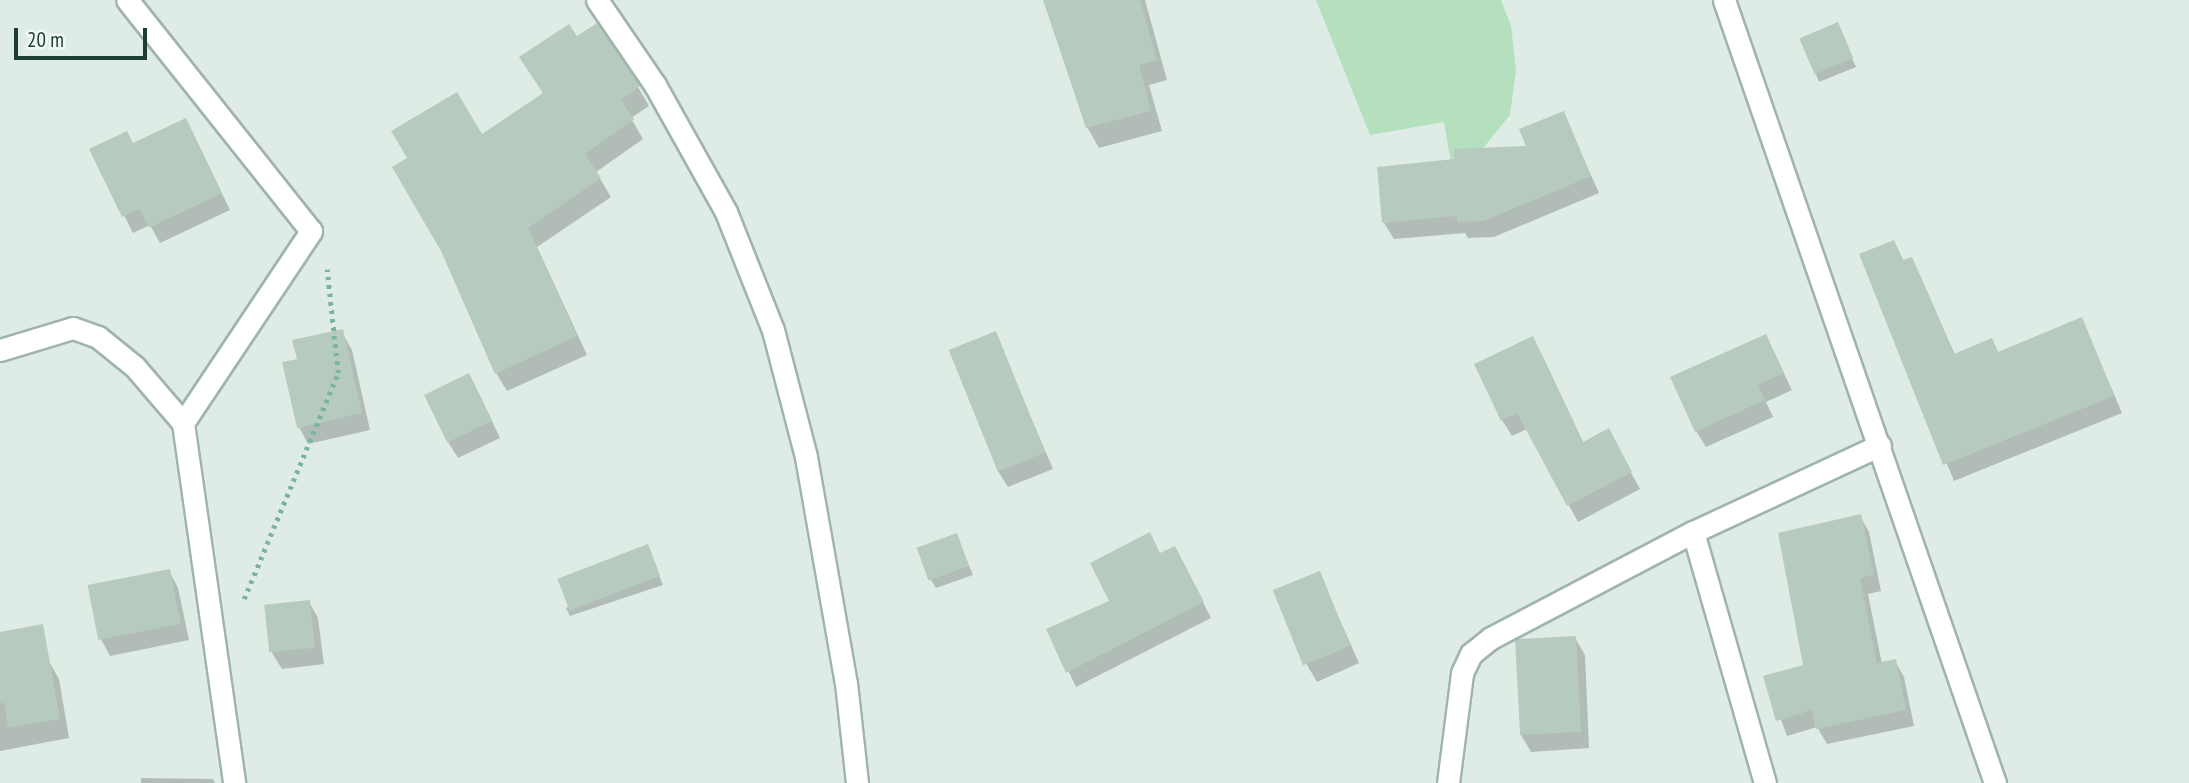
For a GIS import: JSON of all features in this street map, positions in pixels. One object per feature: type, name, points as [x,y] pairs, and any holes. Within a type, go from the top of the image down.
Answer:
[{"type":"street","points":[[127,0],[311,232],[183,423]]},
{"type":"street","points":[[597,0],[655,85],[726,212],[773,330],[806,457],[846,683],[857,783]]},
{"type":"street","points":[[1724,0],[1995,783]]},
{"type":"street","points":[[0,349],[73,328],[98,337],[135,367],[183,423],[219,658],[234,783]]},
{"type":"street","points":[[1448,783],[1462,673],[1471,654],[1491,638],[1693,532],[1880,445]]},
{"type":"street","points":[[1693,532],[1765,783]]},
{"type":"path","points":[[219,658],[338,373],[326,258],[311,232]]},
{"type":"green space","points":[[1316,0],[1501,0],[1511,26],[1516,70],[1510,115],[1471,163],[1451,163],[1444,122],[1370,135]]},
{"type":"building","points":[[1043,0],[1140,0],[1157,60],[1139,65],[1151,111],[1086,128]]},
{"type":"building","points":[[1838,22],[1853,58],[1815,74],[1799,38]]},
{"type":"building","points":[[597,23],[640,86],[621,100],[634,119],[585,154],[601,178],[528,228],[577,336],[495,374],[441,251],[392,167],[407,158],[391,131],[457,92],[482,134],[543,93],[519,57],[569,24],[577,36]]},
{"type":"building","points":[[1564,111],[1591,176],[1484,221],[1457,222],[1457,216],[1382,223],[1377,167],[1454,159],[1454,149],[1526,146],[1519,129]]},
{"type":"building","points":[[186,118],[222,193],[149,228],[140,209],[122,217],[89,149],[127,131],[133,143]]},
{"type":"building","points":[[1894,240],[1903,260],[1912,257],[1954,354],[1992,338],[1998,352],[2082,317],[2114,396],[1943,465],[1859,254]]},
{"type":"building","points":[[343,329],[362,413],[297,428],[282,362],[297,359],[292,340]]},
{"type":"building","points":[[996,331],[1045,452],[998,472],[949,350]]},
{"type":"building","points":[[1766,334],[1784,373],[1758,385],[1765,400],[1695,432],[1670,377]]},
{"type":"building","points":[[1533,336],[1583,442],[1609,428],[1632,472],[1567,506],[1517,413],[1501,421],[1474,364]]},
{"type":"building","points":[[469,373],[492,421],[447,443],[424,395]]},
{"type":"building","points":[[1861,514],[1874,575],[1860,578],[1877,663],[1896,659],[1906,710],[1816,729],[1812,710],[1776,721],[1763,676],[1803,665],[1778,533]]},
{"type":"building","points":[[1150,532],[1160,553],[1175,546],[1204,602],[1066,673],[1046,629],[1109,601],[1090,563]]},
{"type":"building","points":[[957,533],[969,566],[929,581],[917,548]]},
{"type":"building","points":[[648,544],[660,576],[570,611],[557,579]]},
{"type":"building","points":[[170,569],[181,624],[98,640],[88,585]]},
{"type":"building","points":[[1320,571],[1350,646],[1303,665],[1273,590]]},
{"type":"building","points":[[310,600],[315,648],[269,653],[264,605]]},
{"type":"building","points":[[43,624],[60,719],[8,728],[4,703],[0,703],[0,632]]},
{"type":"building","points":[[1576,636],[1581,732],[1520,735],[1515,639]]}]
